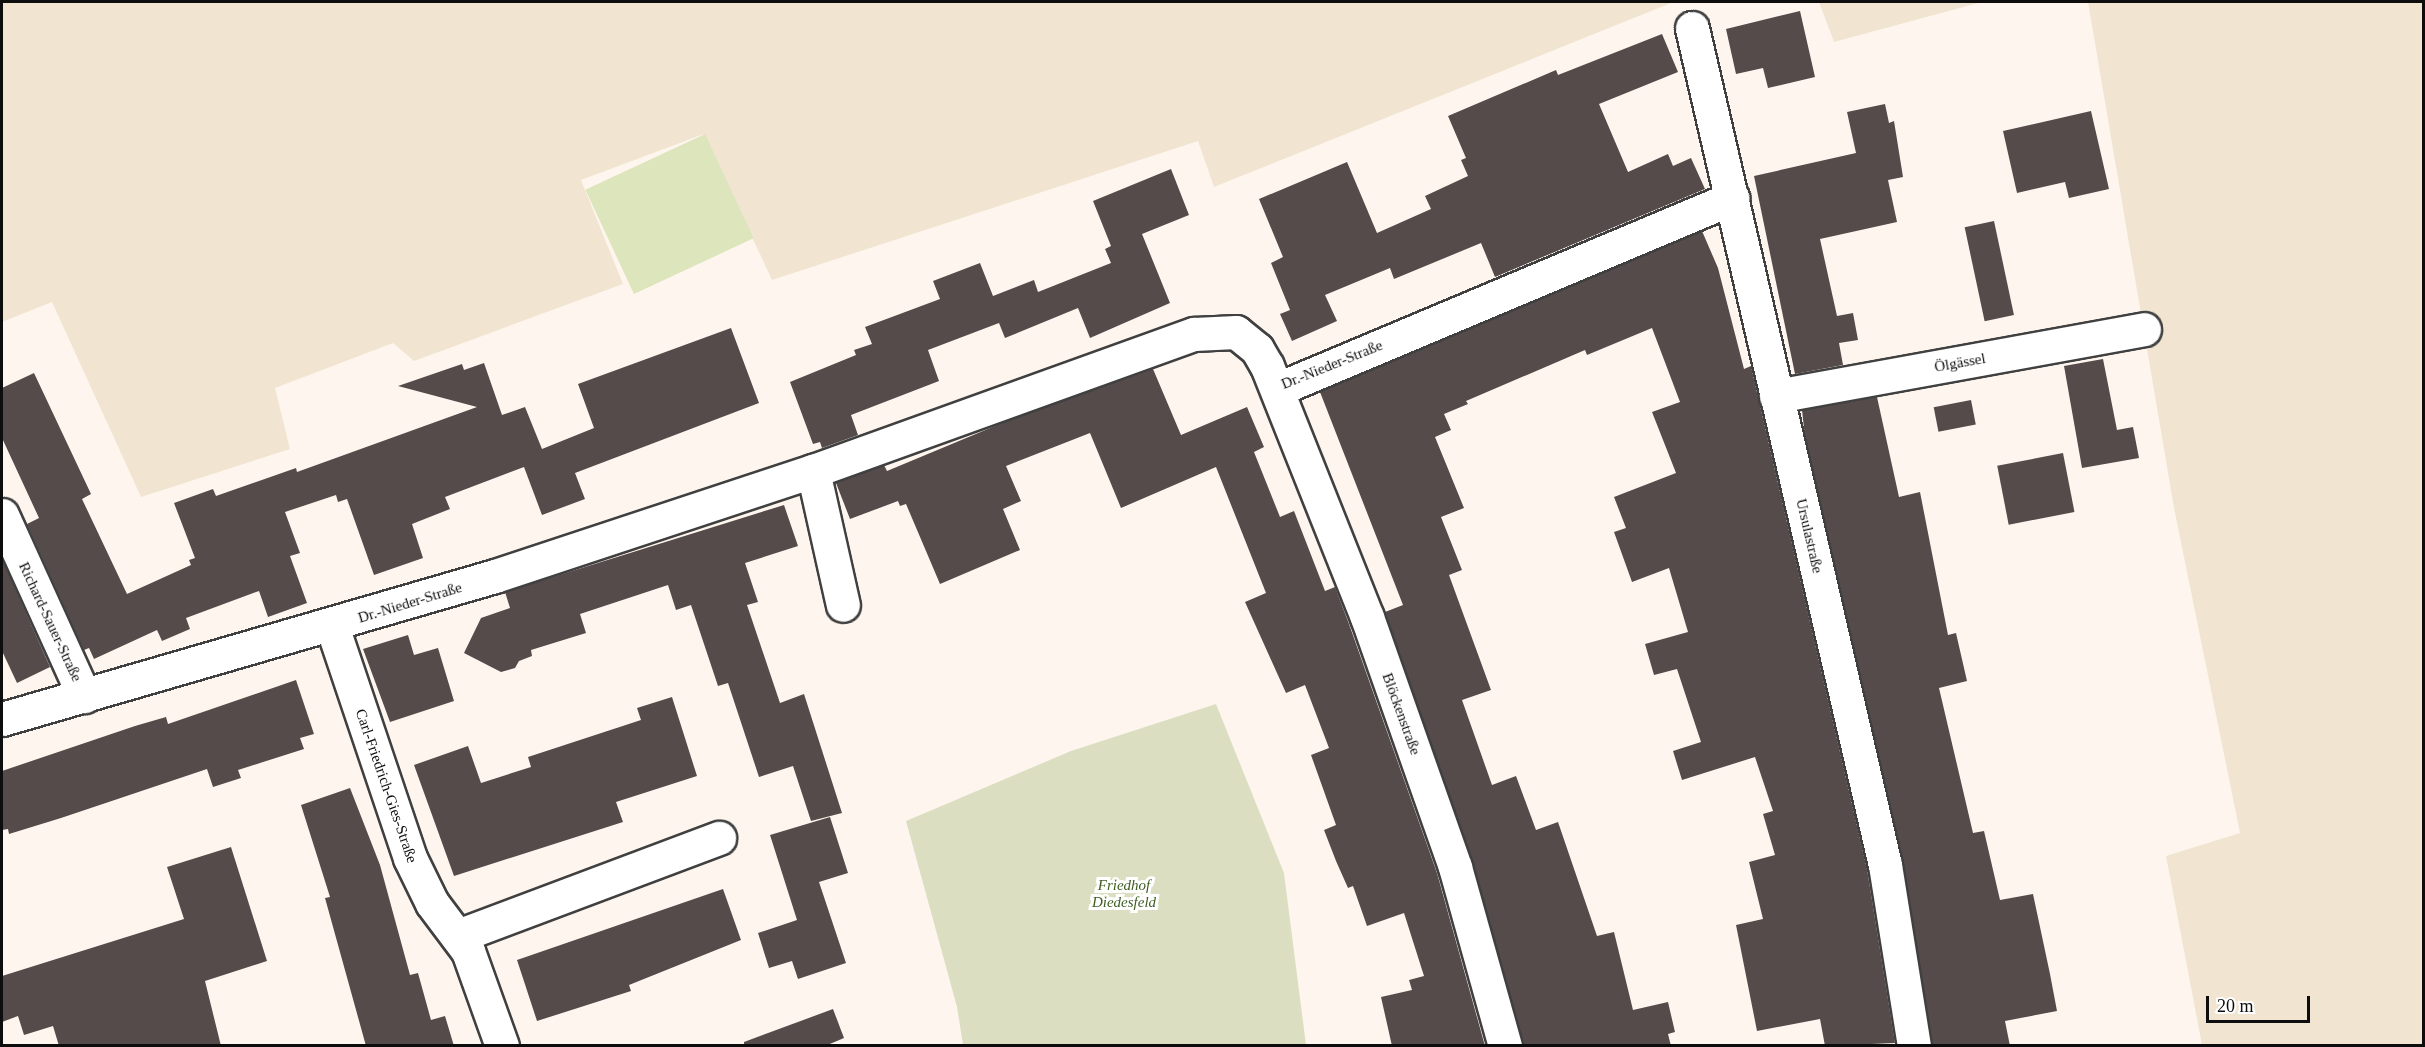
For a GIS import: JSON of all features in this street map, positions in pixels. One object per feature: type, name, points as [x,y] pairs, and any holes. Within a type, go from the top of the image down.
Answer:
[{"type":"street","name":"Ursulastraße","points":[[1692,28],[1885,865],[1914,1046]]},
{"type":"street","name":"Dr.-Nieder-Straße","points":[[2,719],[333,626],[813,471],[1204,332],[1236,332],[1247,340],[1267,366],[1278,389],[1731,198]]},
{"type":"street","name":"Ölgässel","points":[[1776,396],[2144,329]]},
{"type":"street","name":"Blöckenstraße","points":[[1278,389],[1367,617],[1455,867],[1505,1046]]},
{"type":"street","points":[[813,471],[843,605]]},
{"type":"street","name":"Richard-Sauer-Straße","points":[[2,515],[84,696]]},
{"type":"street","name":"Carl-Friedrich-Gies-Straße","points":[[333,626],[410,858],[432,903],[458,936],[502,1046]]},
{"type":"street","points":[[458,936],[719,838]]},
{"type":"shaded area","points":[[2,2],[1671,3],[1214,187],[1198,141],[772,280],[704,134],[581,180],[623,284],[414,361],[393,343],[275,388],[290,449],[141,497],[52,302],[2,322]]},
{"type":"shaded area","points":[[1819,2],[1982,2],[1834,42]]},
{"type":"shaded area","points":[[2088,2],[2423,2],[2423,1045],[2202,1045],[2166,856],[2240,833],[2174,508]]},
{"type":"green space","points":[[705,134],[754,238],[634,294],[585,190]]},
{"type":"green space","name":"Friedhof Diedesfeld","points":[[1216,704],[1284,873],[1306,1045],[963,1045],[957,1007],[906,821],[1071,751]]},
{"type":"building","points":[[1800,11],[1815,77],[1768,88],[1763,68],[1736,74],[1726,29]]},
{"type":"building","points":[[1662,34],[1678,72],[1599,104],[1628,172],[1668,154],[1673,166],[1691,158],[1705,189],[1495,277],[1481,243],[1394,279],[1390,268],[1325,295],[1337,321],[1292,341],[1280,314],[1290,310],[1271,263],[1283,257],[1259,199],[1347,162],[1377,233],[1431,209],[1425,196],[1468,176],[1461,160],[1466,158],[1448,116],[1556,70],[1558,75]]},
{"type":"building","points":[[1885,104],[1889,123],[1894,121],[1903,177],[1888,180],[1897,222],[1820,239],[1837,316],[1853,313],[1858,340],[1839,343],[1843,365],[1795,374],[1754,176],[1856,153],[1847,112]]},
{"type":"building","points":[[2091,111],[2109,189],[2069,198],[2065,182],[2017,193],[2003,131]]},
{"type":"building","points":[[1171,169],[1189,215],[1142,234],[1170,303],[1090,338],[1078,308],[1005,338],[999,323],[928,350],[939,381],[851,415],[858,435],[822,448],[820,442],[813,444],[790,382],[856,355],[854,350],[872,344],[865,327],[940,299],[933,281],[980,263],[993,296],[1034,280],[1038,292],[1111,263],[1105,249],[1111,246],[1093,201]]},
{"type":"building","points":[[1994,221],[2014,315],[1985,321],[1965,227]]},
{"type":"building","points":[[1702,231],[1718,268],[1744,369],[1751,366],[1867,869],[1895,1043],[1825,1046],[1820,1019],[1757,1031],[1736,925],[1763,919],[1749,862],[1775,855],[1763,814],[1773,811],[1755,757],[1682,780],[1673,751],[1701,742],[1677,669],[1654,675],[1645,644],[1688,632],[1669,568],[1632,582],[1614,532],[1626,528],[1614,497],[1676,473],[1652,412],[1680,402],[1652,328],[1587,355],[1585,350],[1466,401],[1468,404],[1444,414],[1451,430],[1435,437],[1464,508],[1441,517],[1462,570],[1449,575],[1491,690],[1462,700],[1492,785],[1516,776],[1536,830],[1558,822],[1597,936],[1614,932],[1633,1010],[1668,1002],[1675,1032],[1668,1034],[1671,1046],[1523,1046],[1473,862],[1385,612],[1403,605],[1320,392]]},
{"type":"building","points":[[731,328],[759,403],[575,473],[585,499],[542,515],[524,467],[445,497],[450,509],[412,524],[423,558],[374,575],[347,499],[338,502],[336,495],[285,512],[300,553],[290,556],[307,603],[268,617],[259,591],[186,618],[190,629],[162,641],[157,630],[94,659],[89,648],[84,650],[27,524],[39,518],[2,438],[2,388],[34,373],[91,494],[82,499],[127,594],[191,565],[189,560],[195,558],[174,503],[213,489],[216,496],[296,468],[297,472],[477,407],[398,386],[462,364],[464,370],[484,363],[502,415],[525,407],[542,449],[594,428],[578,384]]},
{"type":"building","points":[[2103,359],[2117,430],[2133,427],[2139,458],[2082,468],[2064,366]]},
{"type":"building","points":[[1153,369],[1181,435],[1247,407],[1264,447],[1254,452],[1280,517],[1294,511],[1325,591],[1335,587],[1349,624],[1437,873],[1485,1046],[1392,1046],[1381,997],[1412,990],[1409,980],[1424,976],[1404,913],[1367,926],[1353,886],[1348,888],[1336,861],[1324,830],[1336,825],[1311,755],[1329,748],[1305,685],[1286,693],[1245,602],[1266,593],[1216,467],[1121,508],[1090,433],[1006,466],[1021,501],[1003,509],[1020,550],[940,584],[906,504],[900,506],[898,501],[850,519],[836,483],[884,465],[887,471],[1007,421]]},
{"type":"building","points":[[1877,397],[1899,497],[1920,492],[1948,635],[1956,633],[1967,681],[1939,688],[1973,833],[1984,831],[2000,900],[2033,894],[2050,974],[2057,1011],[2005,1021],[2010,1046],[1932,1046],[1903,861],[1805,437],[1802,410]]},
{"type":"building","points":[[1971,400],[1976,425],[1938,432],[1934,407]]},
{"type":"building","points":[[2063,453],[2074,512],[2009,525],[1997,466]]},
{"type":"building","points":[[784,505],[798,546],[745,563],[758,602],[747,605],[780,703],[804,694],[842,813],[811,821],[793,766],[759,777],[728,683],[718,686],[691,605],[676,610],[668,585],[580,614],[586,633],[531,650],[532,656],[519,661],[515,668],[501,672],[464,653],[481,618],[510,608],[505,592]]},
{"type":"building","points":[[2,559],[50,667],[17,683],[2,651]]},
{"type":"building","points":[[408,635],[414,655],[438,648],[454,701],[390,722],[363,649]]},
{"type":"building","points":[[296,680],[314,734],[300,738],[304,749],[238,770],[241,778],[213,787],[207,769],[9,834],[8,829],[2,830],[2,771],[166,717],[168,724]]},
{"type":"building","points":[[672,697],[697,776],[616,802],[623,822],[454,876],[414,765],[468,746],[481,783],[531,767],[528,757],[641,720],[637,708]]},
{"type":"building","points":[[350,788],[380,865],[410,975],[418,973],[431,1020],[445,1016],[454,1046],[366,1046],[325,898],[330,897],[301,805]]},
{"type":"building","points":[[830,817],[848,873],[819,882],[846,963],[798,979],[792,961],[769,968],[758,933],[797,920],[770,835]]},
{"type":"building","points":[[231,847],[267,961],[205,981],[221,1046],[59,1046],[53,1026],[24,1035],[18,1016],[2,1022],[2,976],[184,919],[167,867]]},
{"type":"building","points":[[723,889],[741,940],[629,985],[631,991],[537,1021],[517,960]]},
{"type":"building","points":[[833,1009],[844,1038],[825,1046],[744,1046],[744,1042]]}]
